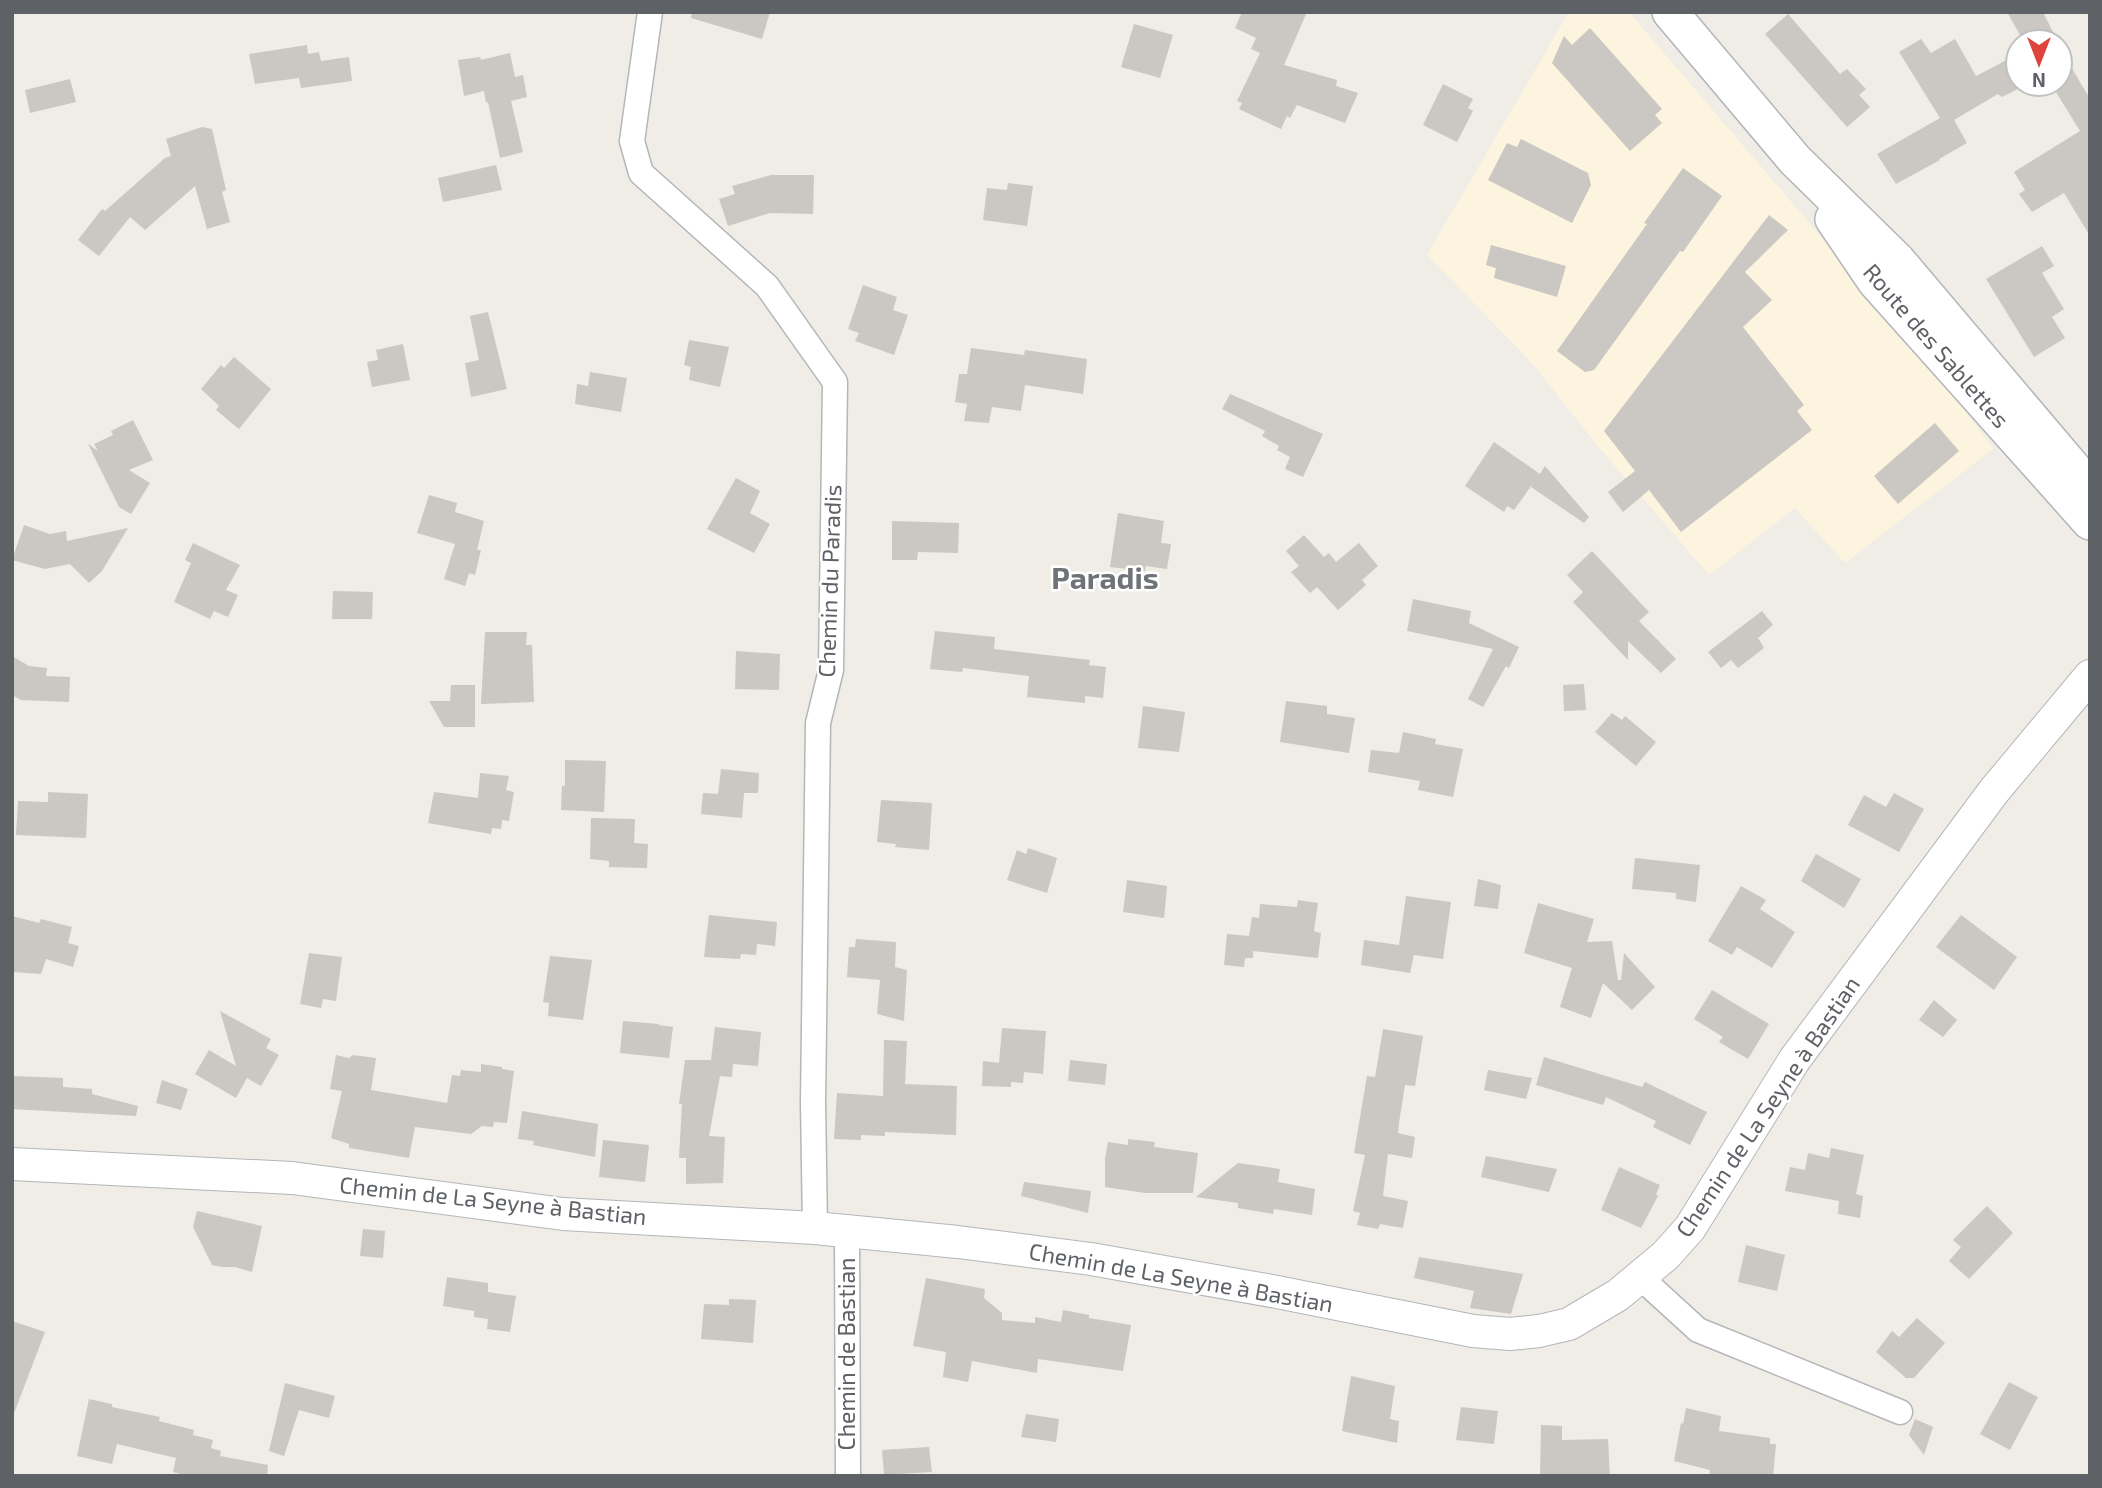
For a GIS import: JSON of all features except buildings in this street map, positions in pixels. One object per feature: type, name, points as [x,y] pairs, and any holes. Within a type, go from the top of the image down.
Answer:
[{"type":"main road","name":"Route des Sablettes","points":[[1670,12],[1795,160],[1897,260],[2090,488]]},
{"type":"main road","name":"Route des Sablettes","points":[[1795,160],[1875,281],[2090,522]]},
{"type":"street","name":"Chemin du Paradis","points":[[650,12],[632,141],[641,173],[767,286],[835,382],[831,670],[818,723],[813,1102],[815,1228]]},
{"type":"street","name":"Chemin de La Seyne à Bastian","points":[[12,1164],[292,1178],[563,1213],[815,1228],[958,1242],[1091,1259],[1473,1331],[1539,1331],[1569,1324],[1641,1278],[1690,1228],[1795,1059],[1985,802],[2090,676]]},
{"type":"street","name":"Chemin de La Seyne à Bastian","points":[[2053,718],[2090,695]]},
{"type":"street","name":"Chemin de Bastian","points":[[847,1231],[848,1476]]},
{"type":"street","points":[[1641,1278],[1698,1330],[1900,1412]]},
{"type":"shaded area","points":[[1569,12],[1629,12],[1940,376],[1993,449],[1845,563],[1795,508],[1709,575],[1596,444],[1532,363],[1427,255]]},
{"type":"district","name":"Paradis","points":[[1105,579]]}]
